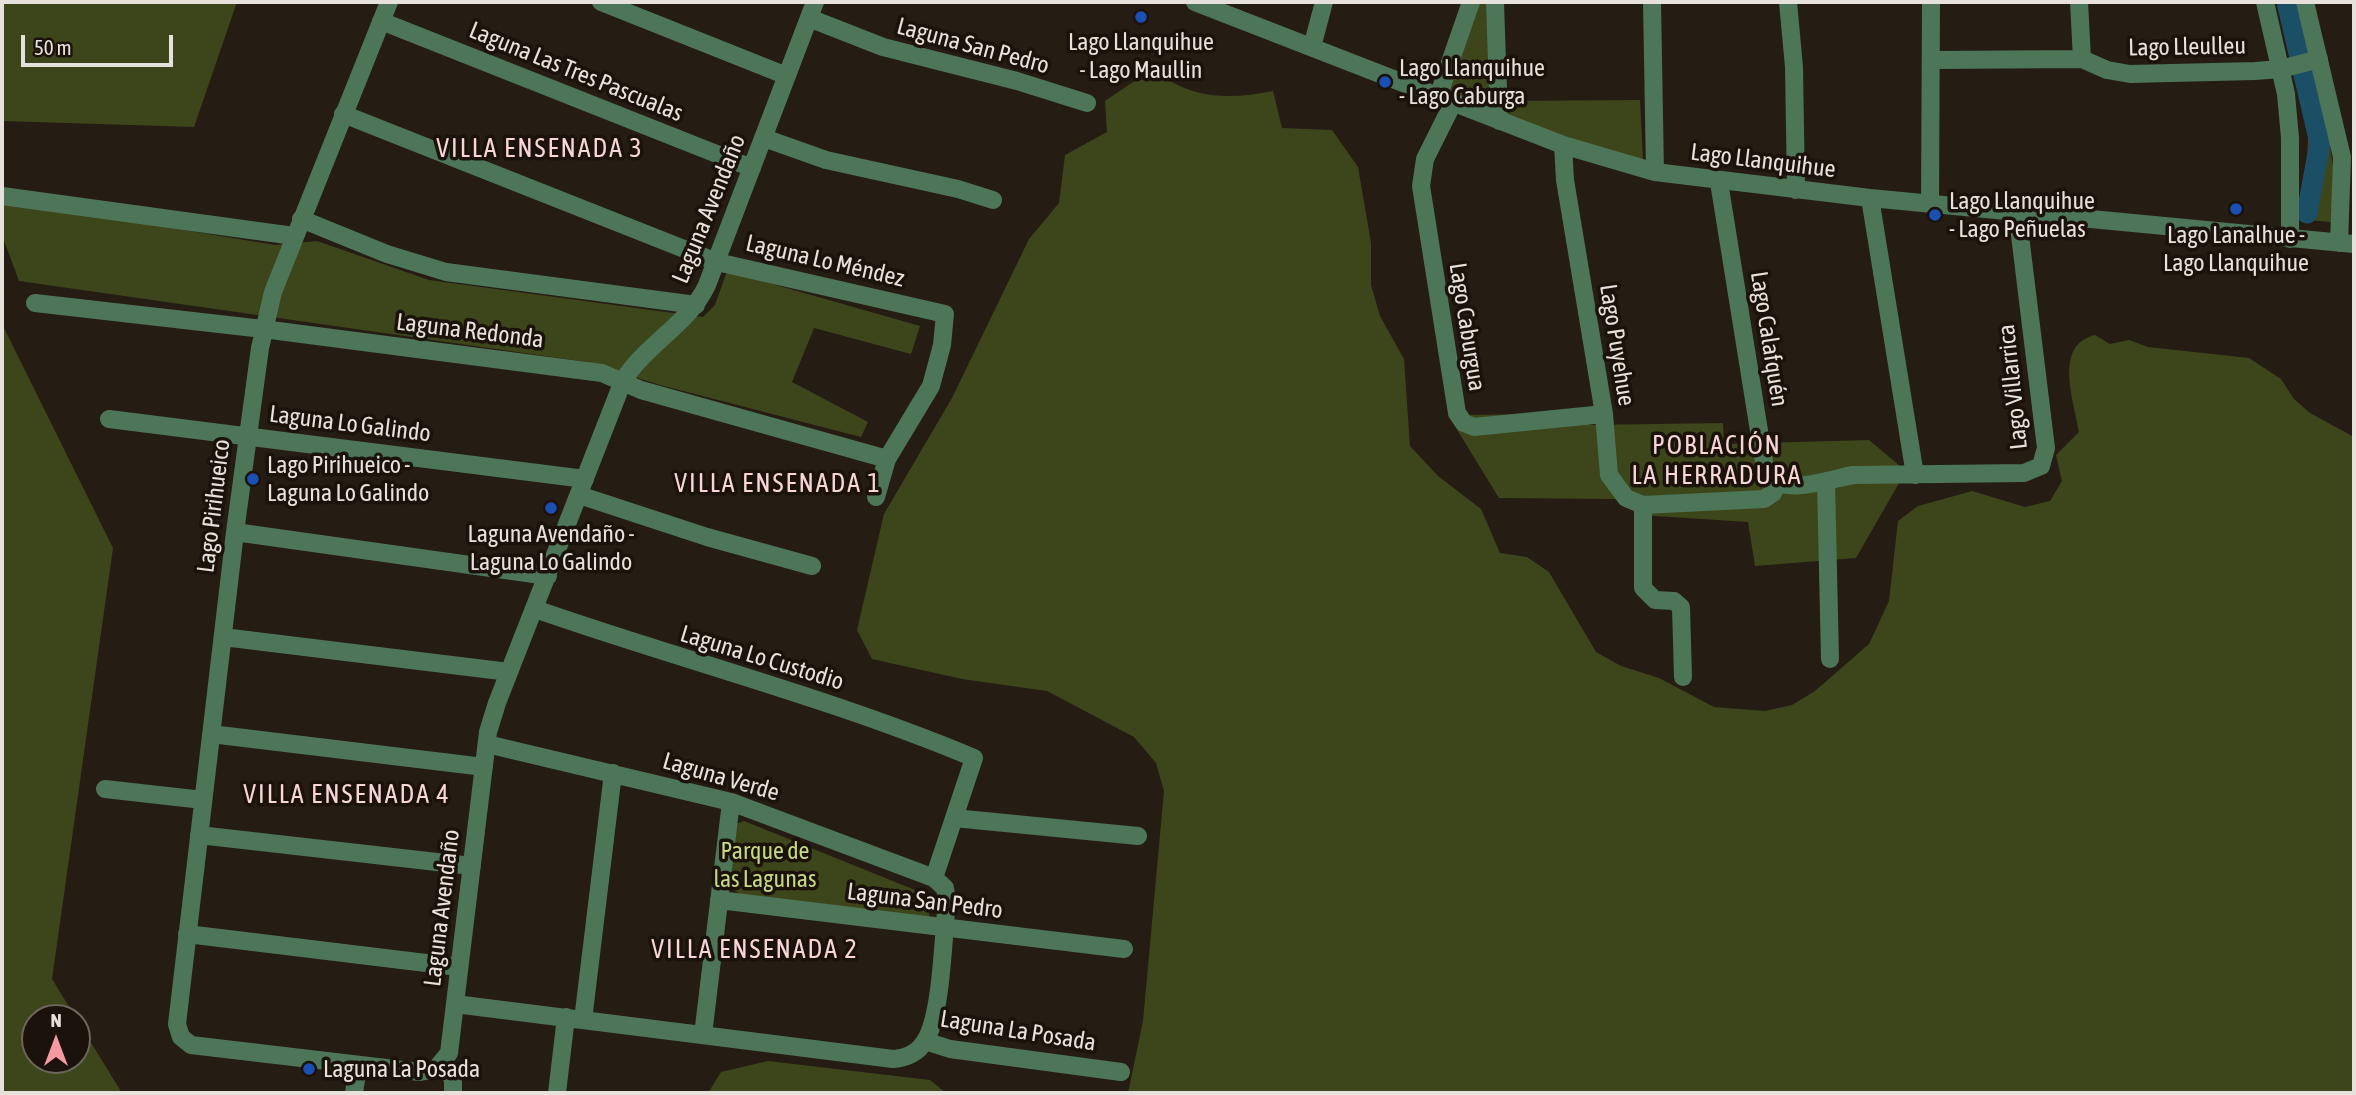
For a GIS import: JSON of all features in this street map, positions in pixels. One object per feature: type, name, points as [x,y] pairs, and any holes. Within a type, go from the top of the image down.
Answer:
[{"type":"street","name":"Lago Pirihueico","points":[[358,1066],[197,1046],[181,1037],[177,1017],[235,533],[263,329],[294,236],[389,2]]},
{"type":"street","points":[[601,2],[787,76]]},
{"type":"street","name":"Lago Llanquihue","points":[[1195,2],[1563,145],[1655,172],[1719,182],[1870,198],[2347,244]]},
{"type":"street","points":[[1312,47],[1324,2]]},
{"type":"street","name":"Lago Caburgua","points":[[1471,2],[1426,159],[1421,186],[1459,419],[1469,426],[1480,427],[1604,414]]},
{"type":"street","points":[[1495,2],[1499,121]]},
{"type":"street","points":[[1652,2],[1655,172]]},
{"type":"street","points":[[1788,2],[1794,67],[1796,190]]},
{"type":"street","points":[[1930,204],[1931,2]]},
{"type":"street","points":[[2079,2],[2082,59]]},
{"type":"street","points":[[2265,2],[2281,69],[2290,138],[2290,239]]},
{"type":"street","points":[[2305,2],[2342,157],[2347,244]]},
{"type":"street","name":"Laguna Avendaño","points":[[442,1064],[449,1053],[491,720],[623,380],[635,363],[696,305],[717,262],[812,10]]},
{"type":"street","name":"Laguna San Pedro","points":[[812,10],[883,47],[1017,81],[1087,103]]},
{"type":"street","name":"Laguna Las Tres Pascualas","points":[[381,21],[752,168]]},
{"type":"street","name":"Lago Lleulleu","points":[[1931,60],[2082,59],[2106,70],[2130,74],[2281,69],[2319,59]]},
{"type":"street","name":"Laguna Lo Méndez","points":[[343,114],[717,262],[945,314],[942,345],[931,386],[887,459]]},
{"type":"street","points":[[764,138],[826,160],[993,200]]},
{"type":"street","name":"Lago Puyehue","points":[[1563,145],[1564,180],[1604,414],[1611,480],[1630,501],[1643,505]]},
{"type":"street","name":"Lago Calafquén","points":[[1719,182],[1765,468],[1769,477],[1778,483]]},
{"type":"street","points":[[2,196],[294,236]]},
{"type":"street","points":[[1870,198],[1915,475]]},
{"type":"street","name":"Lago Villarrica","points":[[1826,482],[1853,475],[2024,473],[2036,470],[2045,460],[2046,448],[2017,211]]},
{"type":"street","points":[[301,219],[387,254],[446,272],[696,305]]},
{"type":"street","name":"Laguna Redonda","points":[[36,303],[602,373],[641,390],[887,459]]},
{"type":"street","name":"Laguna Lo Galindo","points":[[109,419],[248,436],[582,487],[707,537],[812,566]]},
{"type":"street","points":[[876,497],[887,459]]},
{"type":"street","points":[[1683,677],[1681,607],[1674,601],[1655,600],[1643,588],[1643,505],[1764,499],[1773,493],[1778,483],[1826,482],[1830,659]]},
{"type":"street","points":[[235,533],[548,576]]},
{"type":"street","name":"Laguna Lo Custodio","points":[[535,609],[653,650],[754,677],[974,758],[954,818]]},
{"type":"street","points":[[223,637],[509,672]]},
{"type":"street","points":[[211,734],[484,767]]},
{"type":"street","name":"Laguna Verde","points":[[487,744],[732,802],[934,878]]},
{"type":"street","points":[[556,1093],[574,1019],[613,773]]},
{"type":"street","points":[[105,789],[203,800]]},
{"type":"street","points":[[703,1035],[732,802]]},
{"type":"street","points":[[925,1041],[933,1022],[947,894],[942,883],[934,878],[954,818],[1138,836]]},
{"type":"street","points":[[199,835],[472,866]]},
{"type":"street","name":"Laguna San Pedro","points":[[719,901],[1124,949]]},
{"type":"street","points":[[187,933],[460,967]]},
{"type":"street","name":"Laguna La Posada","points":[[455,1004],[893,1059],[909,1055],[925,1041],[950,1049],[1121,1072]]},
{"type":"street","points":[[354,1093],[358,1066],[420,1072],[436,1069],[442,1064],[453,1079],[453,1093]]},
{"type":"green space","points":[[2,2],[237,2],[194,127],[2,121]]},
{"type":"green space","points":[[1478,2],[1488,2],[1493,108],[1448,92]]},
{"type":"green space","points":[[2280,2],[2295,2],[2329,138],[2333,168],[2332,222],[2305,220],[2308,136]]},
{"type":"green space","points":[[1161,75],[1187,89],[1215,95],[1273,91],[1282,128],[1332,130],[1358,167],[1371,243],[1371,285],[1380,316],[1404,359],[1410,446],[1438,476],[1481,509],[1500,553],[1527,557],[1549,572],[1596,652],[1621,666],[1659,678],[1714,707],[1765,711],[1792,705],[1815,691],[1869,644],[1889,601],[1898,521],[1918,506],[1972,491],[2025,507],[2050,501],[2062,481],[2056,455],[2079,432],[2069,375],[2070,362],[2074,350],[2082,341],[2095,335],[2110,344],[2129,340],[2148,347],[2249,358],[2281,379],[2294,399],[2310,413],[2354,437],[2354,1093],[1128,1093],[1143,1021],[1164,791],[1156,763],[1134,737],[1047,691],[962,679],[872,659],[857,630],[884,514],[952,398],[1029,239],[1059,203],[1065,155],[1107,132],[1105,101],[1133,82]]},
{"type":"green space","points":[[1640,100],[1643,160],[1562,137],[1506,113],[1507,101]]},
{"type":"green space","points":[[2,200],[275,245],[317,241],[429,280],[703,317],[715,305],[727,271],[920,326],[911,354],[814,328],[792,382],[868,422],[861,437],[660,385],[587,362],[19,281],[2,235]]},
{"type":"green space","points":[[2,324],[113,548],[52,979],[67,1004],[21,1004],[21,1074],[91,1074],[91,1043],[122,1093],[2,1093]]},
{"type":"green space","points":[[1573,414],[1590,425],[1723,423],[1724,444],[1869,440],[1906,471],[1856,558],[1755,566],[1748,522],[1640,515],[1615,499],[1499,498],[1448,415]]},
{"type":"green space","name":"Parque de las Lagunas","points":[[744,821],[930,896],[929,918],[740,894],[730,888],[736,824]]},
{"type":"green space","points":[[768,1061],[930,1080],[946,1093],[708,1093],[721,1072]]},
{"type":"waterway","points":[[2287,2],[2320,143],[2307,213]]},
{"type":"place","name":"Lago Llanquihue - Lago Maullin","points":[[1141,17]]},
{"type":"place","name":"Lago Llanquihue - Lago Caburga","points":[[1385,82]]},
{"type":"place","name":"Lago Lanalhue - Lago Llanquihue","points":[[2236,209]]},
{"type":"place","name":"Lago Llanquihue - Lago Peñuelas","points":[[1935,215]]},
{"type":"place","name":"Lago Pirihueico - Laguna Lo Galindo","points":[[253,479]]},
{"type":"place","name":"Laguna Avendaño - Laguna Lo Galindo","points":[[551,508]]},
{"type":"place","name":"Laguna La Posada","points":[[309,1069]]},
{"type":"district","name":"VILLA ENSENADA 3","points":[[540,149]]},
{"type":"district","name":"POBLACIÓN LA HERRADURA","points":[[1717,461]]},
{"type":"district","name":"VILLA ENSENADA 1","points":[[778,484]]},
{"type":"district","name":"VILLA ENSENADA 4","points":[[347,795]]},
{"type":"district","name":"VILLA ENSENADA 2","points":[[755,950]]}]
